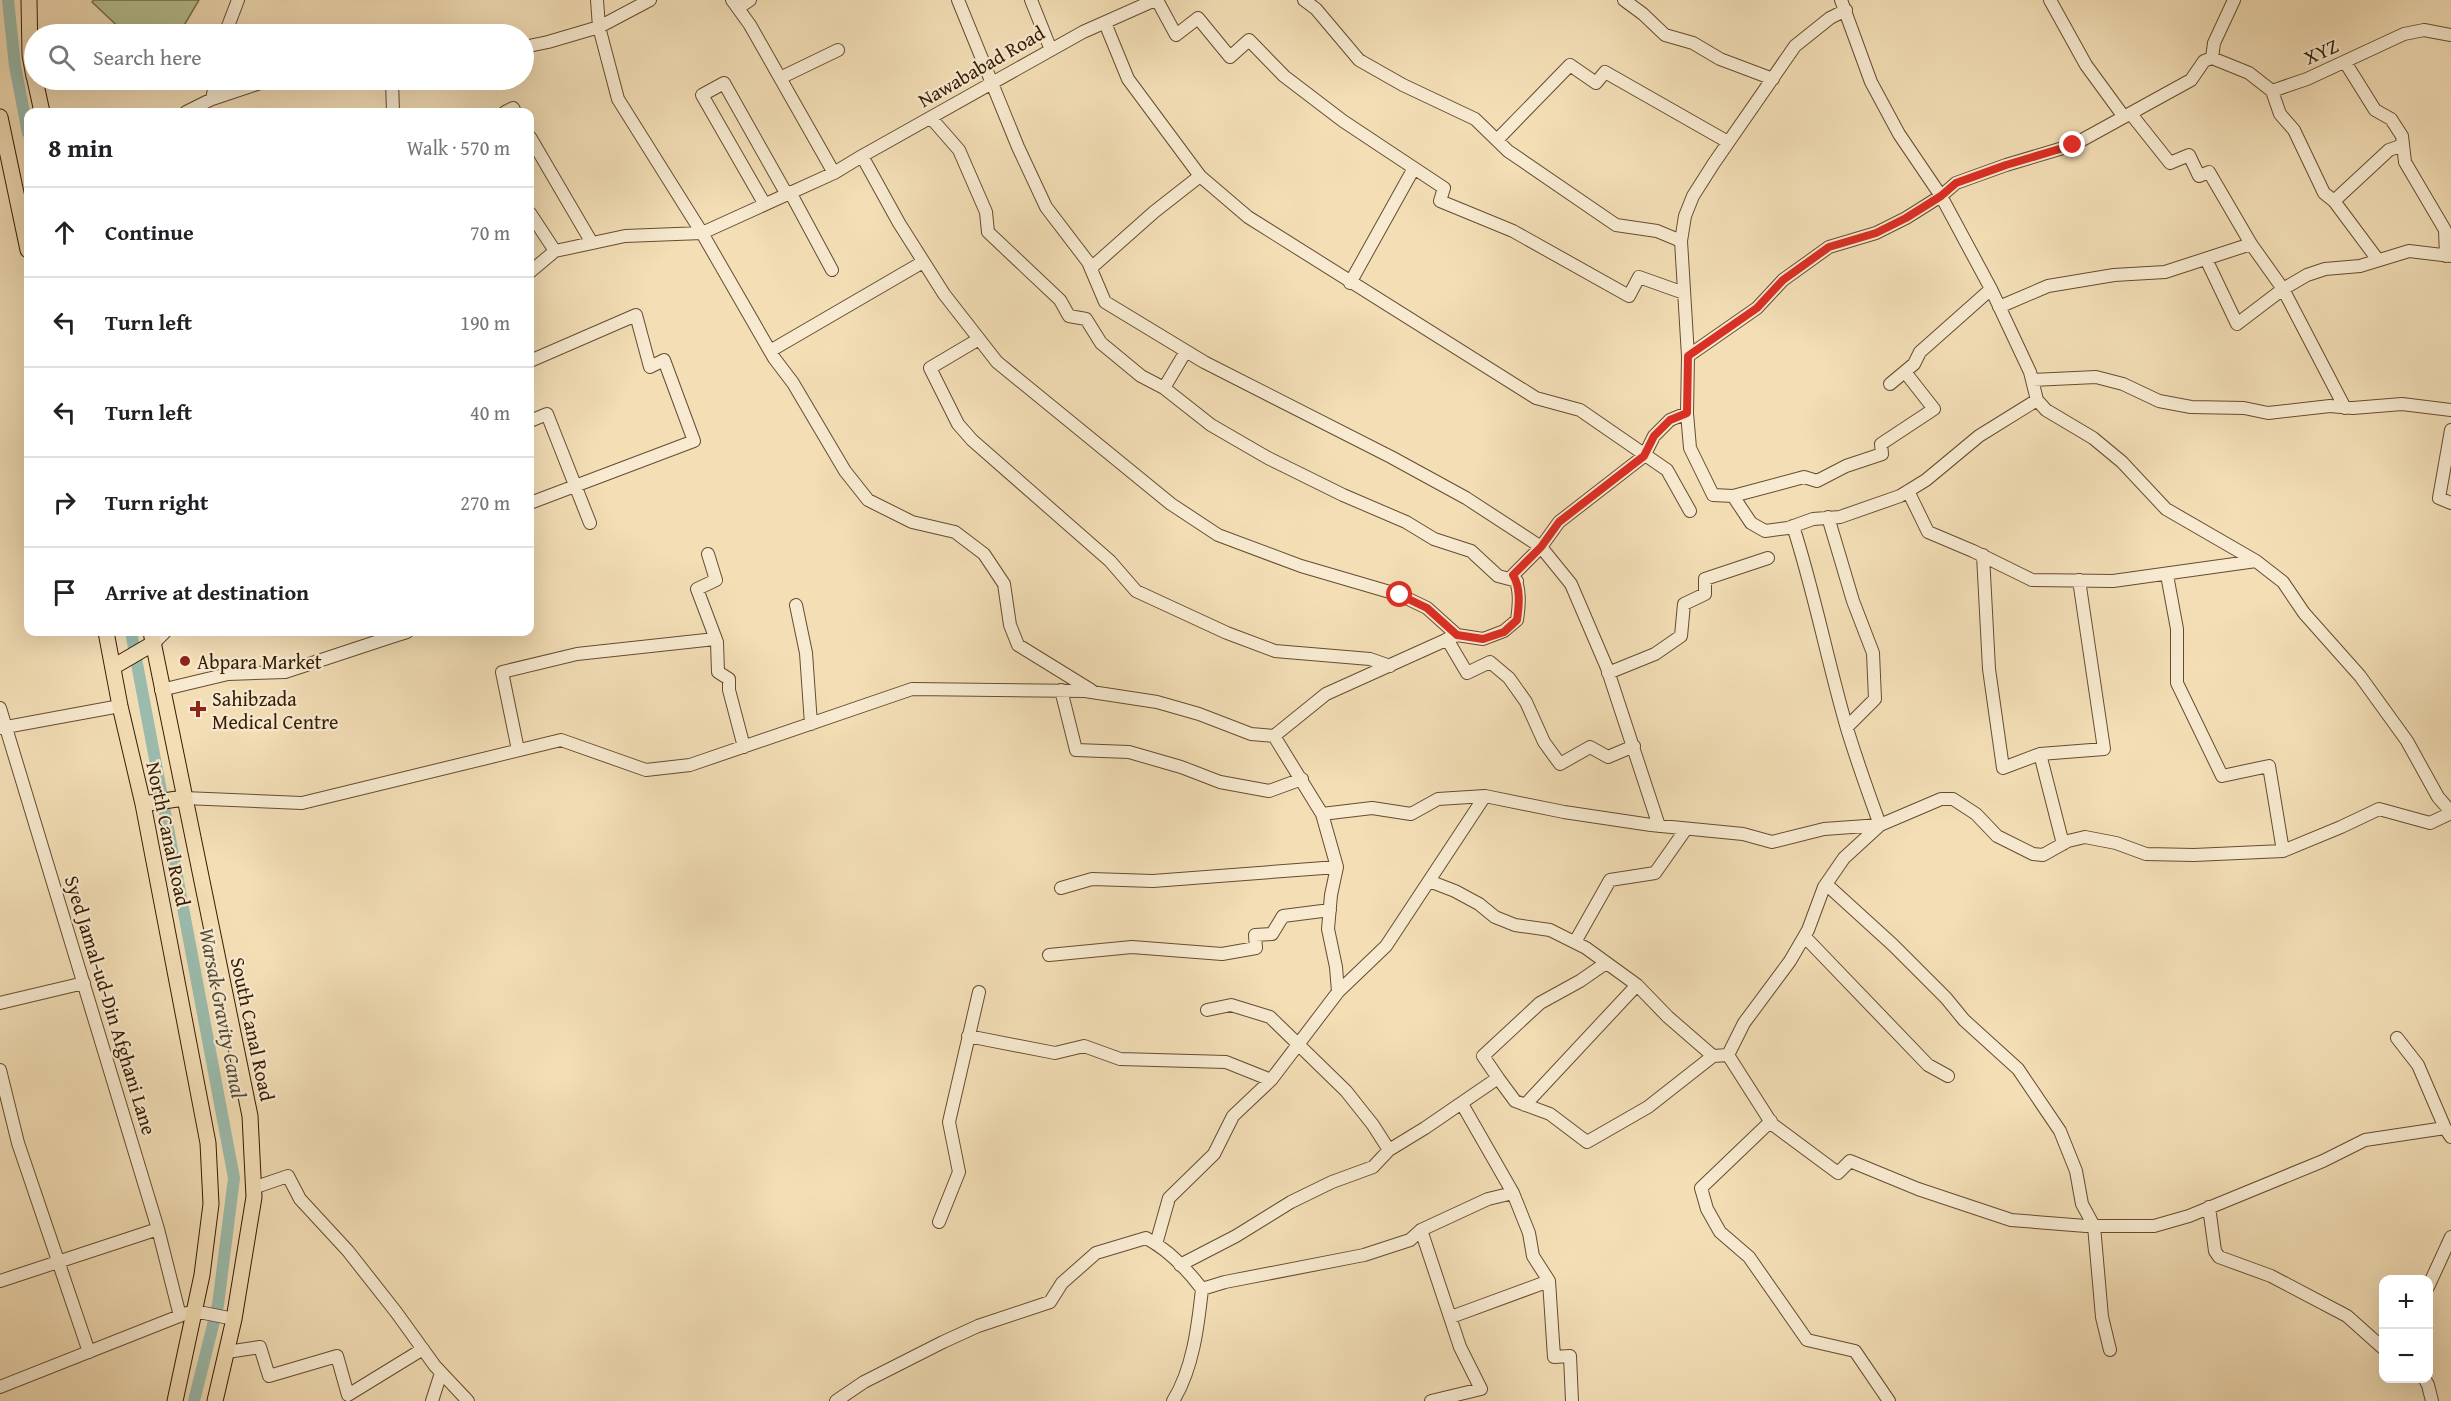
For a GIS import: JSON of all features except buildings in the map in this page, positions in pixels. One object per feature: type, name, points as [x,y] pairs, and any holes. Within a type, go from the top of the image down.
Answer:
[{"type":"main road","points":[[29,0],[29,24]]},
{"type":"main road","points":[[37,90],[41,108]]},
{"type":"main road","points":[[0,117],[24,231]]},
{"type":"main road","name":"North Canal Road","points":[[108,636],[119,664],[120,706],[143,804],[208,1143],[210,1204],[202,1275],[192,1314],[176,1401]]},
{"type":"main road","points":[[119,664],[150,641]]},
{"type":"main road","name":"South Canal Road","points":[[150,641],[250,1116],[253,1188],[246,1251],[227,1352],[215,1401]]},
{"type":"main road","points":[[143,804],[182,798]]},
{"type":"street","points":[[229,24],[238,0]]},
{"type":"street","points":[[597,0],[599,27],[618,99],[702,233],[770,351],[793,383],[845,471],[868,500],[912,522],[955,532],[984,554],[1004,584],[1010,625],[1018,645],[1095,692]]},
{"type":"street","points":[[534,45],[599,27],[650,0]]},
{"type":"street","points":[[534,269],[555,251],[592,243],[625,236],[702,233],[834,173],[735,4],[750,0]]},
{"type":"street","points":[[958,0],[1018,147],[1046,207],[1091,268],[1105,302],[1186,351],[1466,498],[1541,547],[1571,584],[1608,673],[1659,826]]},
{"type":"street","points":[[1031,0],[1051,50]]},
{"type":"street","points":[[1156,0],[1176,35],[1198,18],[1230,57],[1249,40],[1292,83],[1343,122],[1444,188],[1440,201],[1513,231],[1629,296],[1639,277],[1684,293]]},
{"type":"street","name":"Nawababad Road","points":[[834,173],[1083,32],[1105,23],[1140,3],[1156,0]]},
{"type":"street","points":[[1304,0],[1316,9],[1359,60],[1403,85],[1475,119],[1508,151],[1616,225],[1657,231],[1681,241]]},
{"type":"street","points":[[1624,0],[1665,35],[1693,43],[1720,59],[1773,79]]},
{"type":"street","points":[[2050,0],[2085,65],[2170,163],[2189,155],[2199,176],[2208,172],[2251,243],[2283,289],[2345,408]]},
{"type":"street","points":[[2212,58],[2214,44],[2234,0]]},
{"type":"street","points":[[1322,814],[1372,808],[1412,814],[1438,799],[1485,796],[1564,812],[1659,826],[1743,834],[1772,842],[1824,829],[1880,825],[1941,800],[1953,799],[1976,814],[1997,836],[2033,854],[2043,855],[2063,844],[2085,837],[2116,843],[2146,854],[2194,855],[2283,851],[2341,827],[2379,808],[2430,823],[2451,813],[2438,797],[2407,741],[2360,676],[2304,613],[2283,582],[2256,561],[2166,509],[2122,462],[2093,438],[2046,410],[2037,400],[2032,380],[1991,290],[1941,196],[1899,134],[1872,82],[1843,5],[1795,46],[1728,142],[1694,196],[1685,216],[1681,241],[1688,356],[1687,413],[1690,448],[1713,495],[1733,496],[1804,477],[1817,481],[1846,466],[1882,454],[1881,444],[1934,409],[1905,372]]},
{"type":"street","points":[[1105,23],[1128,79],[1200,176],[1248,217],[1536,398],[1580,410],[1667,470],[1690,511]]},
{"type":"street","name":"XYZ","points":[[2272,91],[2307,79],[2404,34],[2424,30],[2451,35]]},
{"type":"street","points":[[780,78],[838,50]]},
{"type":"street","points":[[1688,356],[1757,308],[1783,280],[1829,247],[1876,233],[1906,218],[1941,196],[1956,183],[2073,145],[2191,80],[2204,61],[2212,58],[2249,73],[2272,91],[2280,114],[2294,130],[2324,192],[2334,201],[2379,260]]},
{"type":"street","points":[[2205,259],[2237,324],[2283,289],[2325,269],[2360,266],[2409,251],[2447,259],[2445,230],[2405,162],[2403,136],[2391,119],[2375,110],[2345,62]]},
{"type":"street","points":[[1497,140],[1570,65],[1596,83],[1605,72],[1728,142]]},
{"type":"street","points":[[764,203],[702,95],[724,83],[832,270]]},
{"type":"street","points":[[212,99],[214,90]]},
{"type":"street","points":[[194,108],[239,90]]},
{"type":"street","points":[[392,90],[393,108]]},
{"type":"street","points":[[931,118],[959,150],[986,212],[988,232],[1060,300],[1069,316],[1086,319],[1101,343],[1141,376],[1164,388],[1211,425],[1268,458],[1343,495],[1406,522],[1434,539],[1471,551],[1498,576],[1517,581]]},
{"type":"street","points":[[534,143],[592,243]]},
{"type":"street","points":[[2334,201],[2389,150],[2403,146]]},
{"type":"street","points":[[862,156],[923,262],[944,294],[997,362],[1171,504],[1218,536],[1301,566],[1400,595],[1427,608],[1452,637],[1467,673],[1490,662],[1509,678],[1526,702],[1544,742],[1560,764],[1590,747],[1608,757],[1634,746]]},
{"type":"street","points":[[1350,283],[1414,168]]},
{"type":"street","points":[[1091,268],[1154,212],[1200,176]]},
{"type":"street","points":[[534,219],[555,251]]},
{"type":"street","points":[[1999,307],[2048,286],[2114,275],[2165,272],[2251,243]]},
{"type":"street","points":[[770,351],[923,262]]},
{"type":"street","points":[[1890,384],[1914,364],[1920,352],[1991,290]]},
{"type":"street","points":[[534,359],[636,315],[651,367],[664,360],[681,402],[693,441],[534,501]]},
{"type":"street","points":[[979,339],[930,368],[958,424],[972,440],[1110,561],[1136,591],[1227,633],[1275,651],[1370,659],[1390,666]]},
{"type":"street","points":[[1164,388],[1186,351]]},
{"type":"street","points":[[2032,380],[2096,377],[2123,384],[2158,401],[2191,407],[2244,408],[2268,413],[2330,406],[2345,408],[2402,404],[2451,410]]},
{"type":"street","points":[[1733,496],[1751,523],[1765,531],[1813,519],[1840,518],[1908,491],[1926,480],[1978,436],[2037,400]]},
{"type":"street","points":[[182,798],[302,803],[561,740],[646,770],[690,765],[912,689],[1095,692],[1157,702],[1200,714],[1251,734],[1274,736],[1326,694],[1452,637],[1483,639],[1504,632],[1517,620],[1519,608],[1517,581],[1513,575],[1541,547],[1559,522],[1644,456],[1654,436],[1670,420],[1687,413]]},
{"type":"street","points":[[534,419],[547,414],[590,523]]},
{"type":"street","points":[[2451,430],[2439,498],[2451,503]]},
{"type":"street","points":[[1908,491],[1928,532],[1983,555],[2032,580],[2113,581],[2256,561]]},
{"type":"street","points":[[1828,517],[1853,601],[1873,653],[1875,699],[1846,727]]},
{"type":"street","points":[[1792,526],[1811,583],[1824,645],[1846,727],[1880,825]]},
{"type":"street","points":[[708,554],[716,580],[697,590],[715,639],[718,672],[729,679],[729,690],[744,747]]},
{"type":"street","points":[[1983,555],[1989,669],[2003,768],[2040,754],[2104,749],[2079,580]]},
{"type":"street","points":[[1608,673],[1655,654],[1681,636],[1683,604],[1705,594],[1705,579],[1768,558]]},
{"type":"street","points":[[2167,575],[2176,629],[2177,683],[2222,776],[2269,766],[2283,851]]},
{"type":"street","points":[[796,605],[806,653],[811,724]]},
{"type":"street","points":[[161,690],[228,674],[285,672],[384,636]]},
{"type":"street","points":[[518,750],[502,672],[577,654],[715,639]]},
{"type":"street","points":[[1061,690],[1076,750],[1129,752],[1181,767],[1220,782],[1269,791],[1302,779]]},
{"type":"street","points":[[3,728],[120,706]]},
{"type":"street","name":"Syed Jamal-ud-Din Afghani Lane","points":[[0,708],[3,728],[84,983],[158,1228],[192,1314]]},
{"type":"street","points":[[1274,736],[1322,814],[1338,867],[1331,895],[1328,929],[1336,967],[1338,992]]},
{"type":"street","points":[[2040,754],[2063,844]]},
{"type":"street","points":[[1156,1244],[1169,1198],[1214,1154],[1233,1116],[1271,1080],[1338,992],[1386,946],[1485,796]]},
{"type":"street","points":[[1728,1055],[1744,1023],[1805,937],[1826,884],[1844,858],[1880,825]]},
{"type":"street","points":[[1575,942],[1610,880],[1655,873],[1686,829]]},
{"type":"street","points":[[1061,888],[1092,879],[1153,881],[1338,867]]},
{"type":"street","points":[[1429,881],[1479,904],[1494,917],[1515,925],[1550,930],[1575,942],[1637,985],[1668,1017],[1713,1056]]},
{"type":"street","points":[[1826,884],[1893,945],[1946,998],[1964,1020],[2018,1069],[2060,1131],[2076,1171],[2082,1204],[2094,1226],[2102,1317],[2110,1350]]},
{"type":"street","points":[[1048,955],[1132,947],[1222,954],[1256,948],[1255,935],[1272,934],[1283,916],[1330,910]]},
{"type":"street","points":[[1805,937],[1928,1065],[1948,1076]]},
{"type":"street","points":[[1606,963],[1580,981],[1540,1003],[1483,1056],[1515,1101],[1550,1114],[1587,1142],[1648,1107],[1713,1056],[1728,1055]]},
{"type":"street","points":[[0,1003],[84,983]]},
{"type":"street","points":[[1525,1105],[1637,985]]},
{"type":"street","points":[[939,1222],[959,1172],[949,1122],[979,992]]},
{"type":"street","points":[[1207,1010],[1231,1005],[1270,1017],[1346,1091],[1389,1150]]},
{"type":"street","points":[[968,1036],[1055,1053],[1084,1046],[1120,1059],[1226,1062],[1271,1080]]},
{"type":"street","points":[[1728,1055],[1771,1121],[1838,1173],[1850,1161],[1918,1189],[2012,1220],[2094,1226],[2154,1226],[2209,1207],[2323,1161],[2365,1140],[2448,1132],[2418,1065],[2397,1038]]},
{"type":"street","points":[[0,1070],[18,1143],[89,1353]]},
{"type":"street","points":[[1180,1265],[1236,1236],[1291,1202],[1332,1182],[1373,1167],[1389,1150],[1462,1104],[1498,1078]]},
{"type":"street","points":[[1462,1104],[1513,1193],[1529,1233],[1533,1256],[1549,1281],[1554,1357],[1570,1356],[1572,1401]]},
{"type":"street","points":[[1771,1121],[1701,1188],[1707,1209],[1720,1232],[1749,1257],[1807,1340],[1855,1351],[1889,1401]]},
{"type":"street","points":[[253,1188],[288,1176],[300,1199],[348,1251],[441,1373],[468,1401]]},
{"type":"street","points":[[1202,1289],[1226,1282],[1364,1255],[1410,1240],[1421,1230],[1488,1199],[1513,1193]]},
{"type":"street","points":[[2209,1207],[2215,1251],[2219,1257],[2271,1276],[2347,1316],[2379,1345]]},
{"type":"street","points":[[0,1281],[158,1228]]},
{"type":"street","points":[[1421,1230],[1460,1347],[1480,1389],[1431,1401]]},
{"type":"street","points":[[2433,1276],[2451,1236]]},
{"type":"street","points":[[836,1401],[864,1382],[943,1342],[978,1326],[1050,1302],[1062,1283],[1096,1253],[1146,1238],[1163,1247],[1186,1269],[1202,1289],[1199,1316],[1184,1384],[1173,1401]]},
{"type":"street","points":[[1451,1317],[1549,1281]]},
{"type":"street","points":[[0,1387],[192,1314],[232,1318]]},
{"type":"street","points":[[227,1352],[260,1347],[269,1376],[337,1356],[348,1395],[423,1349]]},
{"type":"street","points":[[432,1401],[441,1373]]},
{"type":"street","points":[[2427,1383],[2432,1401]]},
{"type":"green space","points":[[94,0],[199,0],[185,24],[115,24],[92,2]]},
{"type":"waterway","name":"Warsak Gravity Canal","points":[[8,0],[15,66],[24,112]]},
{"type":"waterway","name":"Warsak Gravity Canal","points":[[132,636],[234,1178],[218,1305],[194,1401]]},
{"type":"place","name":"Abpara Market","points":[[185,661]]},
{"type":"place","name":"Sahibzada Medical Centre","points":[[198,709]]},
{"type":"route","points":[[1400,595],[1427,608],[1457,635],[1483,639],[1504,632],[1517,620],[1519,608],[1517,581],[1513,575],[1541,547],[1559,522],[1644,456],[1654,436],[1670,420],[1687,413],[1688,356],[1757,308],[1783,280],[1829,247],[1876,233],[1906,218],[1941,196],[1956,183],[2073,145]]}]
